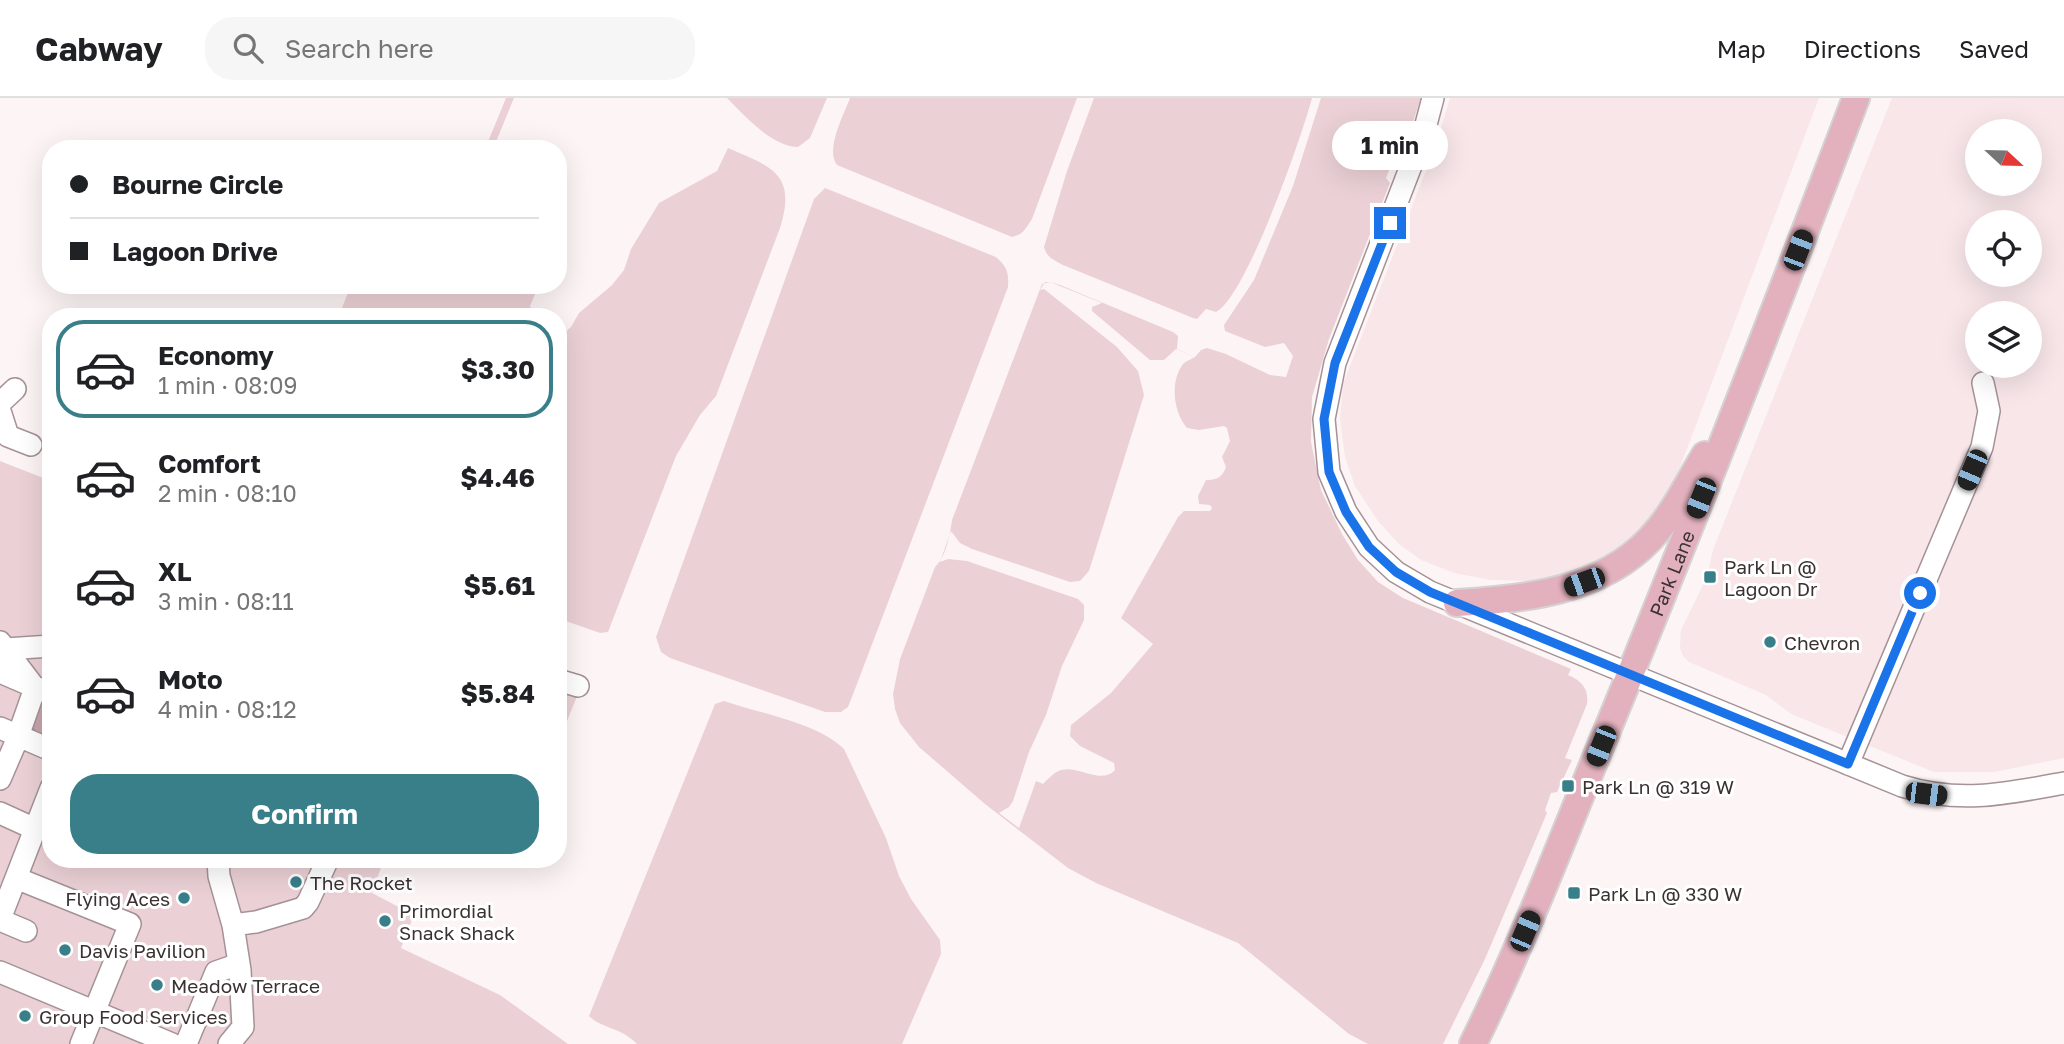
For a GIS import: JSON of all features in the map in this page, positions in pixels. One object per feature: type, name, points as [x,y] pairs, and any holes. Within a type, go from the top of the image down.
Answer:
[{"type":"main road","name":"Park Lane","points":[[1473,1044],[1518,946],[1631,675],[1742,397],[1856,98]]},
{"type":"main road","points":[[1457,603],[1510,600],[1560,590],[1584,582],[1627,559],[1665,522],[1742,397]]},
{"type":"street","points":[[1433,98],[1420,143],[1335,363],[1324,419],[1329,472],[1346,512],[1369,547],[1396,572],[1430,592],[1902,786],[1926,794],[1952,797],[2004,794],[2064,783]]},
{"type":"street","points":[[1848,764],[1982,447],[1989,411],[1983,383]]},
{"type":"street","points":[[0,411],[8,436],[31,445]]},
{"type":"street","points":[[2,648],[42,646]]},
{"type":"street","points":[[2,648],[42,690]]},
{"type":"street","points":[[0,672],[42,691]]},
{"type":"street","points":[[0,779],[8,732],[42,692]]},
{"type":"street","points":[[8,732],[42,746]]},
{"type":"street","points":[[26,931],[0,919],[42,810]]},
{"type":"street","points":[[0,813],[34,829]]},
{"type":"street","points":[[219,868],[238,956],[243,1027],[229,1044]]},
{"type":"street","points":[[228,918],[256,922],[303,908],[324,868]]},
{"type":"street","points":[[16,878],[132,919],[81,1044]]},
{"type":"street","points":[[186,1044],[216,972],[238,956],[256,922]]},
{"type":"street","points":[[0,972],[172,1044]]},
{"type":"shaded area","points":[[506,98],[514,98],[497,140],[489,140]]},
{"type":"shaded area","points":[[727,98],[827,98],[810,138],[798,147],[768,136]]},
{"type":"shaded area","points":[[850,98],[1077,98],[1032,219],[1022,233],[1012,237],[837,165],[833,150],[834,141]]},
{"type":"shaded area","points":[[1094,98],[1312,98],[1272,214],[1257,248],[1228,300],[1216,312],[1206,309],[1197,319],[1193,318],[1063,265],[1047,254],[1044,247],[1067,171]]},
{"type":"shaded area","points":[[1321,98],[1421,98],[1405,145],[1398,147],[1386,178],[1390,183],[1329,339],[1312,397],[1311,442],[1321,490],[1358,560],[1378,582],[1403,598],[1571,669],[1568,675],[1581,683],[1587,694],[1587,704],[1565,758],[1572,760],[1557,792],[1551,793],[1545,810],[1547,813],[1485,959],[1443,1044],[1368,1044],[1349,1034],[1238,943],[1096,883],[1068,868],[985,804],[919,747],[900,723],[895,709],[893,694],[900,659],[935,567],[941,559],[940,562],[948,559],[967,561],[1078,599],[1084,605],[1084,620],[1062,666],[1013,801],[999,813],[1019,828],[1036,781],[1043,784],[1054,774],[1068,769],[1103,776],[1115,770],[1114,763],[1080,746],[1070,736],[1071,725],[1111,693],[1153,644],[1121,618],[1178,517],[1184,511],[1210,511],[1210,505],[1199,504],[1198,496],[1206,480],[1218,478],[1226,467],[1222,457],[1230,441],[1227,428],[1187,428],[1176,407],[1175,382],[1184,363],[1207,348],[1270,375],[1286,377],[1293,356],[1284,343],[1265,347],[1225,331],[1224,325],[1254,280],[1293,186]]},
{"type":"shaded area","points":[[1450,98],[1819,98],[1676,478],[1657,511],[1624,546],[1576,574],[1537,581],[1491,580],[1454,573],[1421,560],[1399,544],[1378,521],[1355,486],[1345,457],[1340,419],[1343,384],[1437,142]]},
{"type":"shaded area","points":[[1892,98],[2064,98],[2064,758],[1994,772],[1934,772],[1791,714],[1766,695],[1689,662],[1683,656],[1680,648],[1681,630],[1707,577],[1713,550]]},
{"type":"shaded area","points":[[728,148],[768,167],[777,175],[783,184],[785,195],[780,228],[716,396],[700,415],[676,456],[608,632],[600,633],[567,621],[567,330],[579,313],[612,285],[624,270],[631,249],[659,203],[717,171]]},
{"type":"shaded area","points":[[825,188],[996,257],[1005,267],[1008,277],[1008,287],[852,697],[848,707],[841,712],[825,712],[670,658],[661,652],[656,637],[814,199]]},
{"type":"shaded area","points":[[1050,282],[1060,285],[1173,332],[1178,336],[1177,349],[1195,357],[1176,349],[1164,360],[1150,360],[1092,311],[1092,307],[1102,303]]},
{"type":"shaded area","points":[[1044,283],[1040,290],[1044,289],[1117,347],[1138,371],[1144,395],[1089,571],[1080,581],[1070,582],[972,549],[960,543],[951,531],[949,536],[952,520],[1042,284]]},
{"type":"shaded area","points":[[347,294],[535,294],[531,308],[342,308]]},
{"type":"shaded area","points":[[0,461],[42,477],[42,868],[381,868],[372,893],[414,915],[401,948],[500,995],[568,1044],[0,1044]]},
{"type":"shaded area","points":[[567,671],[585,676],[567,721]]},
{"type":"shaded area","points":[[724,701],[803,725],[844,749],[886,838],[899,876],[911,899],[940,940],[941,954],[902,1044],[637,1044],[625,1034],[589,1016],[715,704]]},
{"type":"shaded area","points":[[42,704],[42,735],[30,723]]},
{"type":"place","name":"Park Ln @ Lagoon Dr","points":[[1710,577]]},
{"type":"place","name":"Chevron","points":[[1770,642]]},
{"type":"place","name":"Park Ln @ 319 W","points":[[1568,786]]},
{"type":"place","name":"The Rocket","points":[[296,882]]},
{"type":"place","name":"Park Ln @ 330 W","points":[[1574,893]]},
{"type":"place","name":"Flying Aces","points":[[184,898]]},
{"type":"place","name":"Primordial Snack Shack","points":[[385,921]]},
{"type":"place","name":"Davis Pavilion","points":[[65,950]]},
{"type":"place","name":"Meadow Terrace","points":[[157,985]]},
{"type":"place","name":"Group Food Services","points":[[25,1016]]},
{"type":"route","points":[[1390,223],[1335,363],[1324,419],[1329,472],[1346,512],[1369,547],[1396,572],[1430,592],[1848,764],[1920,593]]}]
